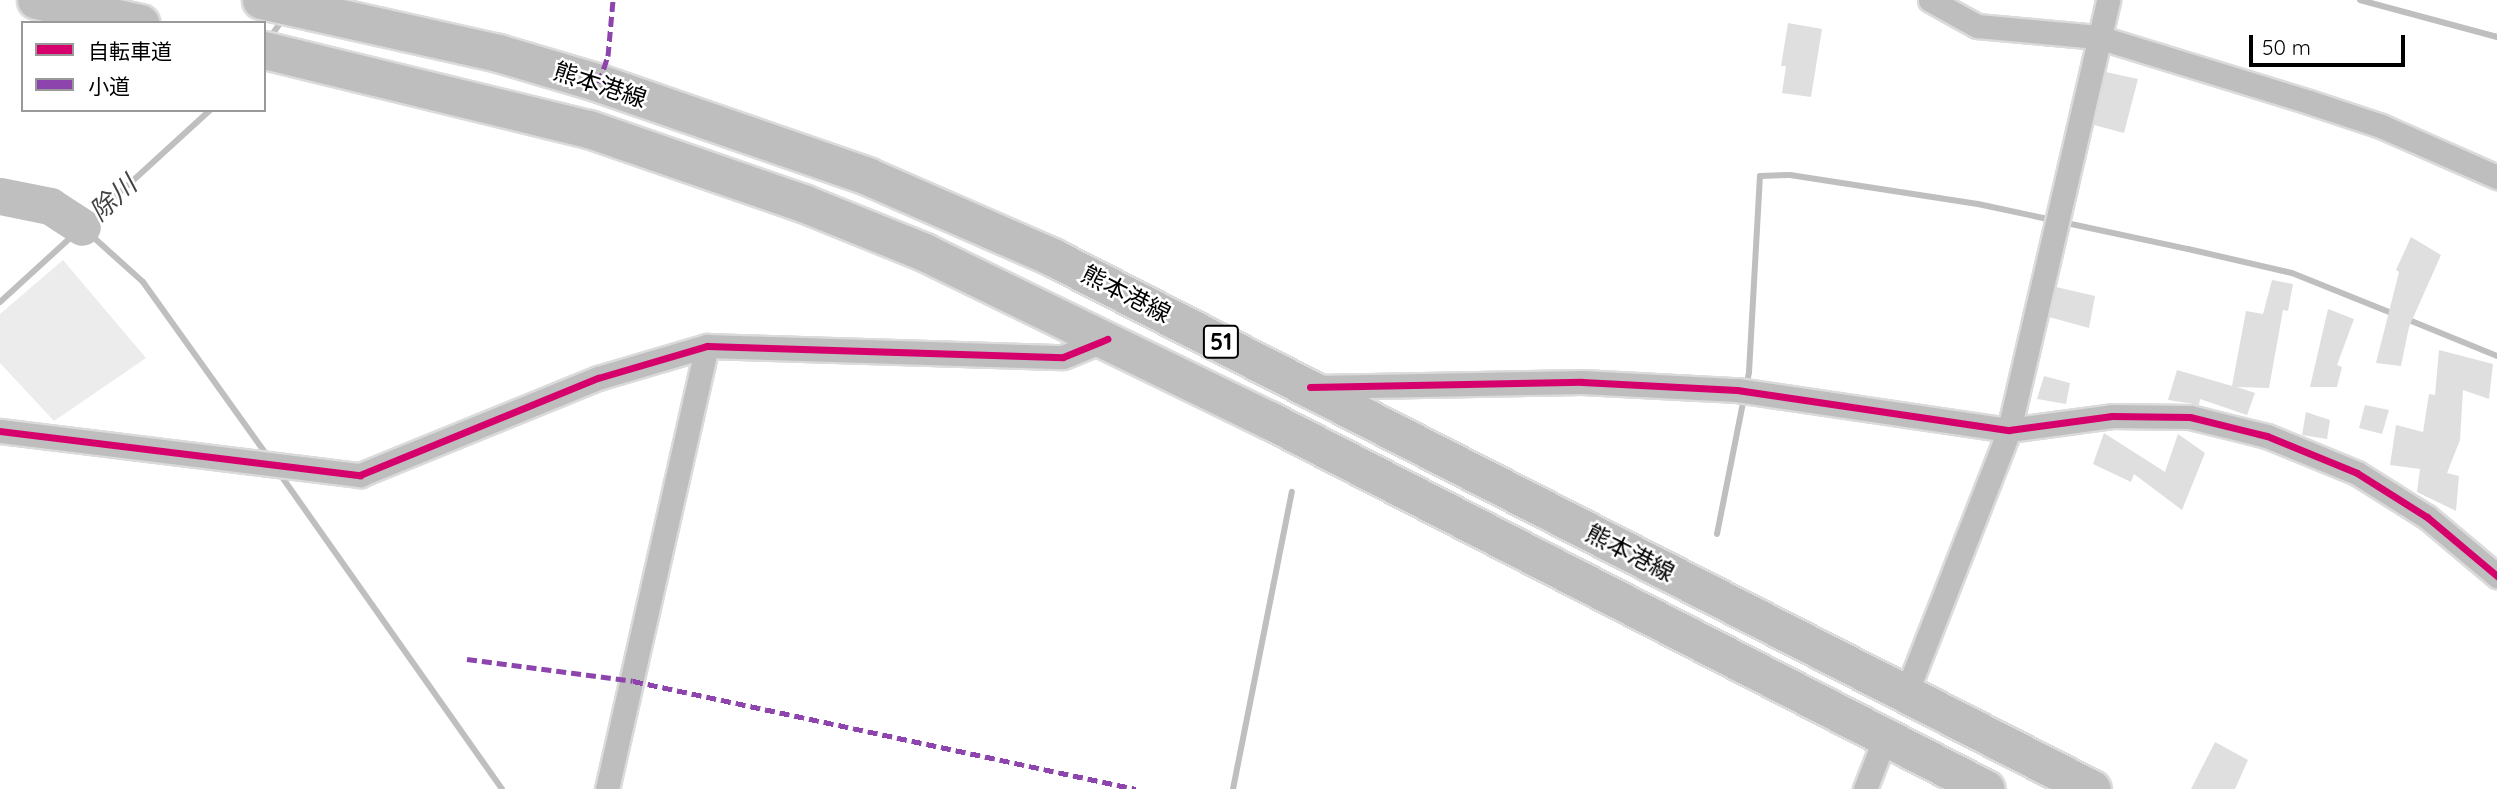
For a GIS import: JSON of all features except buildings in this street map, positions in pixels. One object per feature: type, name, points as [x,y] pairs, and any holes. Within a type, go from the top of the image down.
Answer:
[{"type":"main road","points":[[36,0],[131,21]]},
{"type":"main road","name":"熊本港線","points":[[281,4],[485,50],[599,83],[867,176],[1052,257],[1310,387],[1905,696],[2092,789]]},
{"type":"main road","points":[[474,103],[485,50]]},
{"type":"main road","name":"熊本港線","points":[[266,51],[589,129],[803,203],[924,252],[1107,339],[1986,789]]},
{"type":"street","points":[[1930,0],[1977,26],[2098,37],[2381,126],[2497,177]]},
{"type":"street","points":[[1905,696],[2009,430],[2108,0]]},
{"type":"street","points":[[0,431],[360,475],[598,378],[707,346],[1063,357],[1107,339]]},
{"type":"street","points":[[607,789],[707,346]]},
{"type":"street","points":[[1310,387],[1582,382],[1737,390],[2009,430],[2112,416],[2190,416],[2267,436],[2357,473],[2427,517],[2497,576]]},
{"type":"street","points":[[1865,789],[1885,738]]},
{"type":"shaded area","points":[[63,260],[146,358],[54,421],[0,363],[0,314]]},
{"type":"waterway","points":[[2360,0],[2497,37]]},
{"type":"waterway","name":"除川","points":[[269,39],[283,19]]},
{"type":"waterway","name":"除川","points":[[0,302],[208,112]]},
{"type":"waterway","points":[[1717,534],[1749,372],[1760,176],[1790,175],[1978,204],[2188,249],[2292,273],[2394,314]]},
{"type":"waterway","name":"除川","points":[[0,196],[50,206],[82,227]]},
{"type":"waterway","points":[[82,227],[143,282],[269,458]]},
{"type":"waterway","points":[[2404,318],[2497,356]]},
{"type":"waterway","points":[[277,470],[502,789]]},
{"type":"waterway","points":[[1233,789],[1292,492]]},
{"type":"marked path","points":[[599,83],[608,56],[613,0]]},
{"type":"marked path","points":[[467,659],[633,681],[1136,789]]},
{"type":"cycle path","points":[[0,431],[360,475],[598,378],[707,346],[1063,357],[1107,339]]},
{"type":"cycle path","points":[[1310,387],[1582,382],[1737,390],[2009,430],[2112,416],[2190,417],[2267,436],[2357,473],[2427,517],[2497,576]]}]
